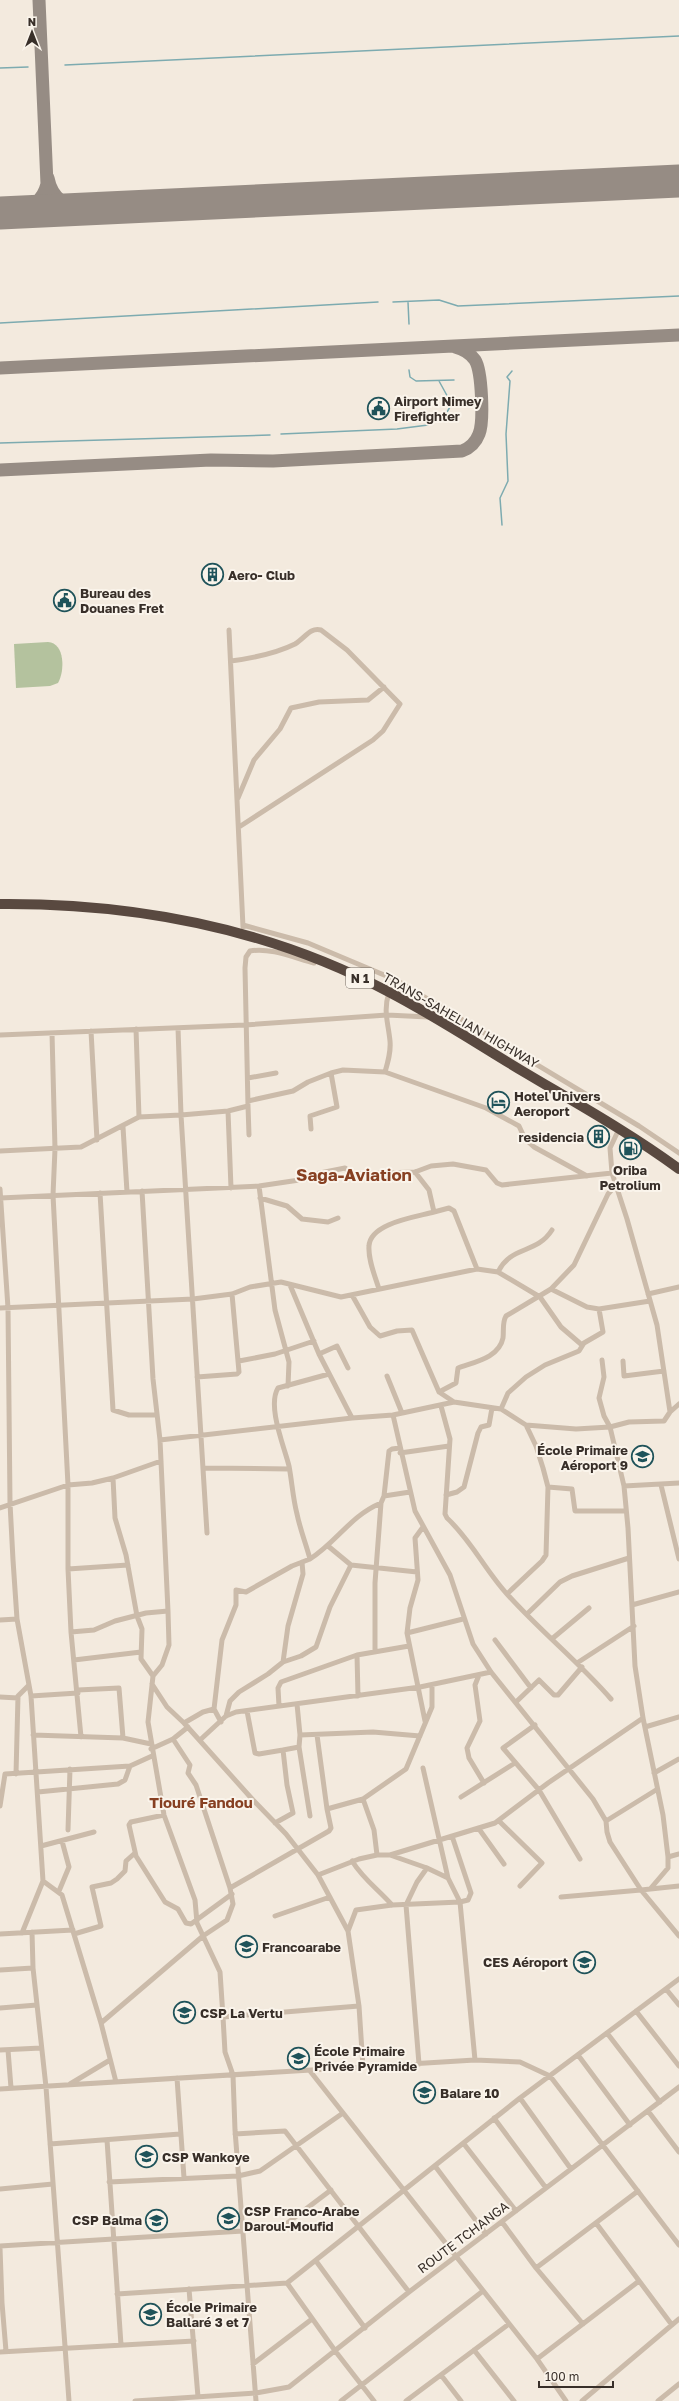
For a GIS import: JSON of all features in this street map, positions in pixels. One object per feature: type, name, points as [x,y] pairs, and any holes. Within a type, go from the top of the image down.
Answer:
[{"type":"highway","name":"TRANS-SAHELIAN HIGHWAY","points":[[0,904],[77,906],[138,911],[243,930],[309,955],[389,992],[433,1017],[619,1129],[679,1169]]},
{"type":"street","points":[[231,661],[275,652],[296,643],[316,629],[327,633],[347,650],[400,704],[383,731],[373,740],[239,827]]},
{"type":"street","points":[[229,630],[243,930],[308,943],[396,980],[639,1126],[679,1153]]},
{"type":"street","points":[[237,800],[254,760],[280,729],[291,708],[319,702],[368,700],[384,687]]},
{"type":"street","points":[[249,1135],[245,1025],[246,960],[250,951],[256,950],[271,952],[339,968]]},
{"type":"street","points":[[385,1072],[390,1047],[385,1007],[389,992]]},
{"type":"street","points":[[0,1035],[245,1025],[387,1015],[433,1017]]},
{"type":"street","points":[[178,1028],[181,1115],[207,1533]]},
{"type":"street","points":[[136,1029],[140,1117]]},
{"type":"street","points":[[91,1031],[97,1140]]},
{"type":"street","points":[[52,1033],[55,1149],[53,1195],[68,1485],[68,1569],[71,1632],[78,1692],[81,1736]]},
{"type":"street","points":[[0,1151],[81,1147],[97,1140],[114,1129],[123,1128],[140,1117],[228,1111],[293,1091],[308,1082],[343,1070],[385,1072],[486,1108],[519,1126],[525,1139],[534,1147],[587,1176]]},
{"type":"street","points":[[248,1078],[276,1073]]},
{"type":"street","points":[[311,1130],[310,1116],[337,1107],[331,1073]]},
{"type":"street","points":[[228,1111],[231,1188]]},
{"type":"street","points":[[123,1128],[127,1192]]},
{"type":"street","points":[[619,1129],[610,1148],[612,1173],[656,1325],[670,1412]]},
{"type":"street","points":[[0,1198],[259,1186],[306,1179],[315,1174],[345,1168],[354,1174],[415,1172],[431,1166],[465,1165],[486,1170],[497,1183],[502,1185],[612,1173]]},
{"type":"street","points":[[415,1172],[428,1190],[434,1212]]},
{"type":"street","points":[[439,1392],[456,1383],[458,1368],[488,1357],[496,1351],[503,1337],[503,1320],[506,1316],[540,1297],[551,1289],[579,1257],[608,1194],[616,1185]]},
{"type":"street","points":[[259,1186],[272,1283],[290,1371],[288,1386]]},
{"type":"street","points":[[0,1189],[8,1308],[10,1503],[17,1619],[30,1696],[34,1735],[43,1881],[22,1932]]},
{"type":"street","points":[[142,1191],[152,1366],[160,1440],[168,1611],[168,1649],[162,1666],[153,1676],[148,1711],[151,1747],[164,1815],[195,1900],[196,1920],[220,1972],[225,2052],[233,2075],[235,2134],[256,2401]]},
{"type":"street","points":[[100,1193],[114,1410],[129,1415],[157,1415]]},
{"type":"street","points":[[260,1198],[287,1206],[302,1219],[328,1222],[338,1218]]},
{"type":"street","points":[[378,1289],[370,1257],[369,1246],[371,1238],[384,1226],[449,1208],[454,1211],[477,1269]]},
{"type":"street","points":[[498,1272],[508,1257],[541,1243],[552,1230]]},
{"type":"street","points":[[0,1308],[108,1305],[192,1299],[232,1294],[250,1287],[272,1283],[290,1285],[336,1296],[352,1295],[477,1269],[498,1272],[540,1297],[561,1327],[582,1345]]},
{"type":"street","points":[[290,1285],[319,1354],[352,1418]]},
{"type":"street","points":[[648,1294],[679,1287]]},
{"type":"street","points":[[551,1289],[587,1307],[599,1309],[650,1301]]},
{"type":"street","points":[[197,1377],[237,1374],[239,1372],[232,1294]]},
{"type":"street","points":[[352,1295],[370,1327],[380,1336],[397,1331],[412,1330],[439,1392],[454,1402],[501,1409],[526,1425],[576,1429],[610,1427],[629,1422],[664,1421],[670,1412],[679,1404]]},
{"type":"street","points":[[501,1409],[508,1394],[526,1377],[545,1365],[579,1351],[582,1345],[603,1330],[599,1309]]},
{"type":"street","points":[[239,1361],[285,1350],[314,1341]]},
{"type":"street","points":[[319,1354],[337,1346],[348,1368]]},
{"type":"street","points":[[602,1360],[604,1377],[599,1398],[604,1416],[610,1427],[624,1486],[634,1626],[635,1666],[656,1790],[663,1815],[668,1857],[668,1868],[651,1888]]},
{"type":"street","points":[[623,1361],[624,1376],[664,1371]]},
{"type":"street","points":[[310,1559],[296,1514],[289,1469],[278,1427],[275,1404],[277,1389],[329,1374]]},
{"type":"street","points":[[387,1376],[402,1413]]},
{"type":"street","points":[[160,1440],[352,1418],[393,1415],[441,1406],[454,1402]]},
{"type":"street","points":[[441,1406],[449,1431],[450,1446],[446,1495],[446,1518],[468,1541],[507,1594],[582,1667],[611,1699]]},
{"type":"street","points":[[446,1495],[457,1492],[464,1487],[478,1433],[481,1427],[488,1425],[492,1408]]},
{"type":"street","points":[[393,1415],[415,1511],[450,1575],[463,1619],[473,1644],[491,1672],[593,1799],[606,1821],[610,1842],[641,1890],[679,1936]]},
{"type":"street","points":[[507,1594],[542,1561],[546,1555],[548,1487],[536,1446],[526,1425]]},
{"type":"street","points":[[375,1652],[376,1570],[381,1502],[384,1496],[389,1451],[392,1448],[400,1450],[450,1446]]},
{"type":"street","points":[[0,1508],[10,1503],[68,1485],[92,1483],[113,1478],[161,1461]]},
{"type":"street","points":[[203,1468],[289,1469]]},
{"type":"street","points":[[113,1478],[116,1518],[128,1565],[137,1616],[142,1629],[142,1663],[153,1676]]},
{"type":"street","points":[[624,1486],[679,1483]]},
{"type":"street","points":[[661,1485],[679,1559]]},
{"type":"street","points":[[548,1487],[572,1489],[575,1511],[626,1511]]},
{"type":"street","points":[[384,1496],[410,1492]]},
{"type":"street","points":[[221,1722],[214,1709],[222,1640],[236,1604],[236,1590],[246,1592],[310,1559],[328,1546],[353,1519],[381,1502]]},
{"type":"street","points":[[423,1527],[415,1538],[418,1580],[410,1608],[407,1633],[426,1721]]},
{"type":"street","points":[[328,1546],[351,1565],[376,1570],[417,1572]]},
{"type":"street","points":[[527,1614],[560,1582],[572,1576],[629,1558]]},
{"type":"street","points":[[283,1662],[288,1626],[302,1574],[302,1562]]},
{"type":"street","points":[[68,1569],[128,1565]]},
{"type":"street","points":[[200,1740],[226,1716],[232,1698],[283,1662],[301,1656],[316,1647],[330,1607],[351,1565]]},
{"type":"street","points":[[632,1605],[679,1592]]},
{"type":"street","points":[[553,1638],[590,1608]]},
{"type":"street","points":[[71,1632],[94,1630],[115,1620],[168,1611]]},
{"type":"street","points":[[0,1620],[17,1619]]},
{"type":"street","points":[[407,1633],[463,1619]]},
{"type":"street","points":[[577,1663],[634,1626]]},
{"type":"street","points":[[495,1640],[531,1688]]},
{"type":"street","points":[[279,1706],[279,1684],[357,1655],[409,1646]]},
{"type":"street","points":[[74,1660],[141,1652]]},
{"type":"street","points":[[357,1655],[358,1696]]},
{"type":"street","points":[[516,1702],[540,1680],[554,1695],[558,1695],[582,1667]]},
{"type":"street","points":[[226,1716],[279,1706],[418,1688],[491,1672]]},
{"type":"street","points":[[479,1675],[475,1685],[480,1721],[466,1748],[469,1758],[484,1783]]},
{"type":"street","points":[[152,1684],[167,1707],[200,1740],[298,1849],[318,1876],[330,1897],[348,1931],[359,2006],[363,2067]]},
{"type":"street","points":[[327,1809],[363,1799],[404,1771],[433,1703],[432,1685]]},
{"type":"street","points":[[16,1774],[18,1698],[19,1693],[28,1686]]},
{"type":"street","points":[[30,1696],[119,1688],[123,1738]]},
{"type":"street","points":[[0,1697],[18,1698]]},
{"type":"street","points":[[297,1704],[300,1735],[299,1747],[310,1816]]},
{"type":"street","points":[[34,1735],[123,1738],[151,1747],[172,1739],[186,1725],[203,1712],[214,1709]]},
{"type":"street","points":[[247,1711],[255,1753],[258,1754],[299,1747]]},
{"type":"street","points":[[645,1727],[679,1717]]},
{"type":"street","points":[[318,1876],[352,1862],[377,1855],[390,1855],[438,1839],[479,1829],[499,1821],[539,1790],[570,1770],[643,1718]]},
{"type":"street","points":[[535,1725],[503,1747],[539,1790],[580,1859]]},
{"type":"street","points":[[300,1735],[373,1732],[420,1736]]},
{"type":"street","points":[[230,1888],[330,1830],[317,1735]]},
{"type":"street","points":[[101,2023],[203,1936],[229,1917],[233,1904],[232,1894],[196,1785],[188,1773],[190,1765],[172,1739]]},
{"type":"street","points":[[275,1823],[293,1813],[287,1785],[283,1750]]},
{"type":"street","points":[[0,1806],[4,1775],[70,1769],[130,1766],[152,1756]]},
{"type":"street","points":[[654,1773],[679,1759]]},
{"type":"street","points":[[461,1797],[515,1763]]},
{"type":"street","points":[[38,1792],[122,1783],[130,1766]]},
{"type":"street","points":[[423,1768],[448,1878],[460,1902],[475,2060]]},
{"type":"street","points":[[68,1830],[70,1769]]},
{"type":"street","points":[[606,1821],[656,1790]]},
{"type":"street","points":[[363,1799],[374,1830],[377,1855]]},
{"type":"street","points":[[164,1815],[130,1823],[135,1853],[165,1902],[178,1909],[186,1923],[191,1924],[232,1894]]},
{"type":"street","points":[[499,1821],[542,1863],[520,1886]]},
{"type":"street","points":[[479,1829],[504,1864]]},
{"type":"street","points":[[41,1846],[94,1832]]},
{"type":"street","points":[[348,1931],[356,1910],[392,1905],[460,1902],[468,1900],[471,1893],[452,1836]]},
{"type":"street","points":[[59,1891],[69,1867],[62,1841]]},
{"type":"street","points":[[0,1934],[22,1932],[73,1932],[101,1926],[92,1887],[111,1883],[117,1879],[125,1871],[126,1861],[135,1853]]},
{"type":"street","points":[[668,1857],[679,1854]]},
{"type":"street","points":[[390,1855],[427,1868],[448,1878]]},
{"type":"street","points":[[352,1862],[362,1878],[381,1892],[392,1905]]},
{"type":"street","points":[[419,2064],[406,1905],[417,1882],[427,1868]]},
{"type":"street","points":[[43,1881],[59,1891],[101,2023],[116,2082]]},
{"type":"street","points":[[561,1897],[679,1886]]},
{"type":"street","points":[[275,1916],[330,1897]]},
{"type":"street","points":[[32,1932],[33,1968],[46,2087],[69,2401]]},
{"type":"street","points":[[0,1970],[33,1968]]},
{"type":"street","points":[[116,2294],[287,2282],[316,2261],[464,2144],[494,2118],[679,1979]]},
{"type":"street","points":[[666,1989],[679,2005]]},
{"type":"street","points":[[0,2008],[37,2005]]},
{"type":"street","points":[[223,2017],[359,2006]]},
{"type":"street","points":[[636,2011],[679,2066]]},
{"type":"street","points":[[608,2033],[660,2102]]},
{"type":"street","points":[[0,2050],[41,2048]]},
{"type":"street","points":[[8,2050],[11,2088]]},
{"type":"street","points":[[578,2055],[630,2125]]},
{"type":"street","points":[[68,2085],[110,2060]]},
{"type":"street","points":[[0,2089],[475,2060],[520,2062],[550,2076],[679,2245]]},
{"type":"street","points":[[310,2071],[537,2360],[566,2401]]},
{"type":"street","points":[[176,2078],[184,2178]]},
{"type":"street","name":"ROUTE TCHANGA","points":[[135,2401],[256,2393],[289,2387],[336,2352],[409,2292],[679,2087]]},
{"type":"street","points":[[520,2098],[572,2169]]},
{"type":"street","points":[[648,2111],[679,2152]]},
{"type":"street","points":[[109,2182],[238,2176],[266,2169],[342,2113]]},
{"type":"street","points":[[494,2118],[546,2188]]},
{"type":"street","points":[[235,2134],[285,2131],[298,2145],[409,2292]]},
{"type":"street","points":[[50,2144],[180,2134]]},
{"type":"street","points":[[107,2140],[112,2239],[121,2345]]},
{"type":"street","points":[[464,2144],[516,2211]]},
{"type":"street","points":[[435,2166],[486,2234]]},
{"type":"street","points":[[0,2189],[53,2184]]},
{"type":"street","points":[[194,2341],[3,2352],[0,2247],[57,2242],[243,2231],[286,2224],[331,2190]]},
{"type":"street","points":[[536,2268],[638,2191]]},
{"type":"street","points":[[502,2222],[536,2268],[583,2324]]},
{"type":"street","points":[[596,2223],[672,2325]]},
{"type":"street","points":[[316,2261],[364,2328]]},
{"type":"street","points":[[287,2282],[336,2352],[374,2401]]},
{"type":"street","points":[[537,2360],[639,2282]]},
{"type":"street","points":[[189,2289],[198,2397]]},
{"type":"street","points":[[341,2401],[482,2291]]},
{"type":"street","points":[[253,2364],[312,2318]]},
{"type":"street","points":[[582,2401],[679,2319]]},
{"type":"street","points":[[406,2401],[508,2324]]},
{"type":"street","points":[[474,2350],[514,2401]]},
{"type":"street","points":[[441,2375],[461,2401]]},
{"type":"street","points":[[658,2401],[679,2384]]},
{"type":"green space","points":[[48,642],[58,647],[62,658],[62,672],[58,683],[50,686],[16,688],[14,644]]},
{"type":"waterway","points":[[65,65],[679,36]]},
{"type":"waterway","points":[[0,68],[28,67]]},
{"type":"waterway","points":[[393,302],[439,300],[458,306],[679,296]]},
{"type":"waterway","points":[[0,323],[378,302]]},
{"type":"waterway","points":[[408,302],[409,324]]},
{"type":"waterway","points":[[409,370],[410,377],[416,381],[454,380]]},
{"type":"waterway","points":[[502,525],[500,498],[508,481],[506,434],[510,381],[507,377],[512,371]]},
{"type":"waterway","points":[[281,434],[397,429],[428,425],[444,417],[450,407],[450,401],[439,381]]},
{"type":"waterway","points":[[0,443],[270,435]]},
{"type":"taxiway","points":[[15,212],[26,209],[36,203],[43,195],[47,184],[39,0]]},
{"type":"taxiway","points":[[48,178],[53,191],[61,201],[72,206],[86,209]]},
{"type":"taxiway","points":[[0,368],[679,335]]},
{"type":"taxiway","points":[[0,470],[211,460],[273,461],[462,451],[468,448],[476,440],[479,434],[481,428],[482,397],[481,385],[475,360],[471,355],[455,347]]},
{"type":"runway","points":[[0,213],[679,181]]},
{"type":"place","name":"Airport Nimey Firefighter","points":[[379,408]]},
{"type":"place","name":"Aero- Club","points":[[213,575]]},
{"type":"place","name":"Bureau des Douanes Fret","points":[[64,600]]},
{"type":"place","name":"Hotel Univers Aeroport","points":[[498,1103]]},
{"type":"place","name":"residencia","points":[[599,1137]]},
{"type":"place","name":"Oriba Petrolium","points":[[630,1148]]},
{"type":"place","name":"École Primaire Aéroport 9","points":[[643,1457]]},
{"type":"place","name":"Francoarabe","points":[[246,1947]]},
{"type":"place","name":"CES Aéroport","points":[[584,1962]]},
{"type":"place","name":"CSP La Vertu","points":[[185,2013]]},
{"type":"place","name":"École Primaire Privée Pyramide","points":[[299,2058]]},
{"type":"place","name":"Balare 10","points":[[425,2093]]},
{"type":"place","name":"CSP Wankoye","points":[[147,2157]]},
{"type":"place","name":"CSP Franco-Arabe Daroul-Moufid","points":[[229,2218]]},
{"type":"place","name":"CSP Balma","points":[[157,2220]]},
{"type":"place","name":"École Primaire Ballaré 3 et 7","points":[[150,2314]]},
{"type":"district","name":"Saga-Aviation","points":[[354,1174]]},
{"type":"district","name":"Tiouré Fandou","points":[[201,1802]]}]
